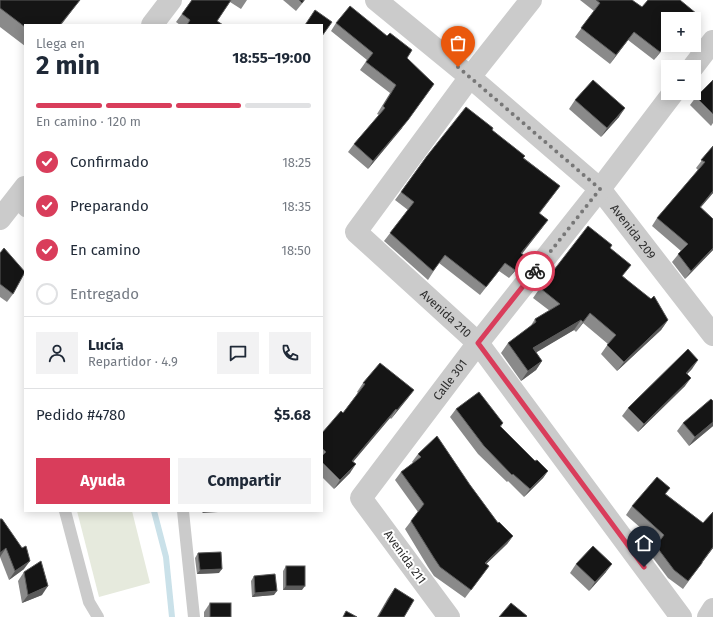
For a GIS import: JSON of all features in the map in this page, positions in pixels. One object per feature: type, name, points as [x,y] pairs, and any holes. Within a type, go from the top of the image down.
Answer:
[{"type":"street","points":[[153,24],[171,0]]},
{"type":"street","name":"Avenida 209","points":[[376,0],[470,77],[600,189],[713,335]]},
{"type":"street","points":[[470,77],[531,0]]},
{"type":"street","points":[[698,60],[713,40]]},
{"type":"street","name":"Avenida 210","points":[[470,77],[356,232],[478,343],[681,617]]},
{"type":"street","name":"Calle 301","points":[[361,498],[478,343],[600,189],[668,100]]},
{"type":"street","points":[[0,219],[16,197]]},
{"type":"street","name":"Avenida 211","points":[[361,498],[449,617]]},
{"type":"street","points":[[708,617],[713,610]]},
{"type":"lane","points":[[65,512],[89,602],[98,617]]},
{"type":"lane","points":[[183,512],[194,617]]},
{"type":"shaded area","points":[[77,512],[132,512],[150,583],[99,597]]},
{"type":"building","points":[[0,0],[80,0],[61,24],[24,24],[24,26],[0,8]]},
{"type":"building","points":[[192,0],[231,0],[217,21],[222,24],[188,24],[190,20],[182,14]]},
{"type":"building","points":[[596,0],[632,0],[642,7],[648,0],[680,0],[695,12],[661,12],[660,52],[634,32],[616,55],[581,28],[600,3]]},
{"type":"building","points":[[350,6],[387,36],[390,33],[412,50],[407,58],[434,84],[408,120],[373,161],[354,144],[385,108],[383,106],[396,85],[366,62],[373,53],[336,23]]},
{"type":"building","points":[[315,10],[332,22],[323,35],[323,24],[306,24]]},
{"type":"building","points":[[593,80],[625,108],[607,128],[575,100]]},
{"type":"building","points":[[713,80],[713,114],[699,100],[701,100],[701,92]]},
{"type":"building","points":[[466,107],[525,156],[523,158],[560,186],[539,213],[548,220],[521,253],[526,257],[515,270],[505,263],[486,287],[445,255],[433,271],[390,233],[414,202],[401,192],[427,156]]},
{"type":"building","points":[[713,146],[713,191],[700,207],[713,219],[713,248],[691,271],[678,254],[688,244],[657,218],[705,162],[701,160]]},
{"type":"building","points":[[588,226],[612,245],[610,248],[631,265],[622,276],[651,299],[654,296],[668,320],[624,362],[607,345],[616,335],[590,313],[583,322],[581,320],[533,348],[542,361],[528,371],[508,343],[536,322],[535,319],[560,304],[540,288]]},
{"type":"building","points":[[4,248],[24,271],[24,274],[13,294],[0,284],[0,253]]},
{"type":"building","points":[[688,349],[698,360],[686,373],[691,378],[644,424],[628,408]]},
{"type":"building","points":[[380,363],[414,390],[352,461],[356,464],[340,480],[323,463],[323,455],[326,452],[323,449],[323,432],[341,411],[343,413],[365,384],[363,383]]},
{"type":"building","points":[[479,392],[503,423],[500,426],[535,461],[537,460],[548,471],[530,489],[513,474],[512,475],[484,446],[456,409]]},
{"type":"building","points":[[711,399],[713,401],[713,422],[695,437],[683,423]]},
{"type":"building","points":[[437,436],[498,523],[499,522],[513,536],[485,563],[489,566],[471,590],[440,567],[411,521],[424,504],[401,472],[421,457],[418,454]]},
{"type":"building","points":[[657,477],[670,488],[665,494],[703,523],[713,512],[713,547],[688,581],[674,570],[656,546],[664,535],[632,506]]},
{"type":"building","points":[[0,519],[2,519],[22,548],[26,546],[30,561],[15,571],[6,548],[0,553]]},
{"type":"building","points":[[593,546],[612,564],[595,582],[576,564]]},
{"type":"building","points":[[221,552],[222,569],[200,570],[198,553]]},
{"type":"building","points":[[41,561],[48,586],[28,595],[24,572]]},
{"type":"building","points":[[286,566],[305,566],[305,586],[286,586]]},
{"type":"building","points":[[275,574],[277,591],[255,593],[254,576]]},
{"type":"building","points":[[395,588],[414,600],[404,617],[378,617]]},
{"type":"building","points":[[210,603],[231,603],[231,617],[210,617]]},
{"type":"building","points":[[511,603],[527,616],[499,617]]},
{"type":"building","points":[[346,611],[357,617],[343,617]]},
{"type":"waterway","points":[[154,512],[166,557],[172,617]]},
{"type":"way so far","points":[[458,67],[600,189],[535,271]]},
{"type":"route","points":[[535,271],[478,343],[644,567]]}]
